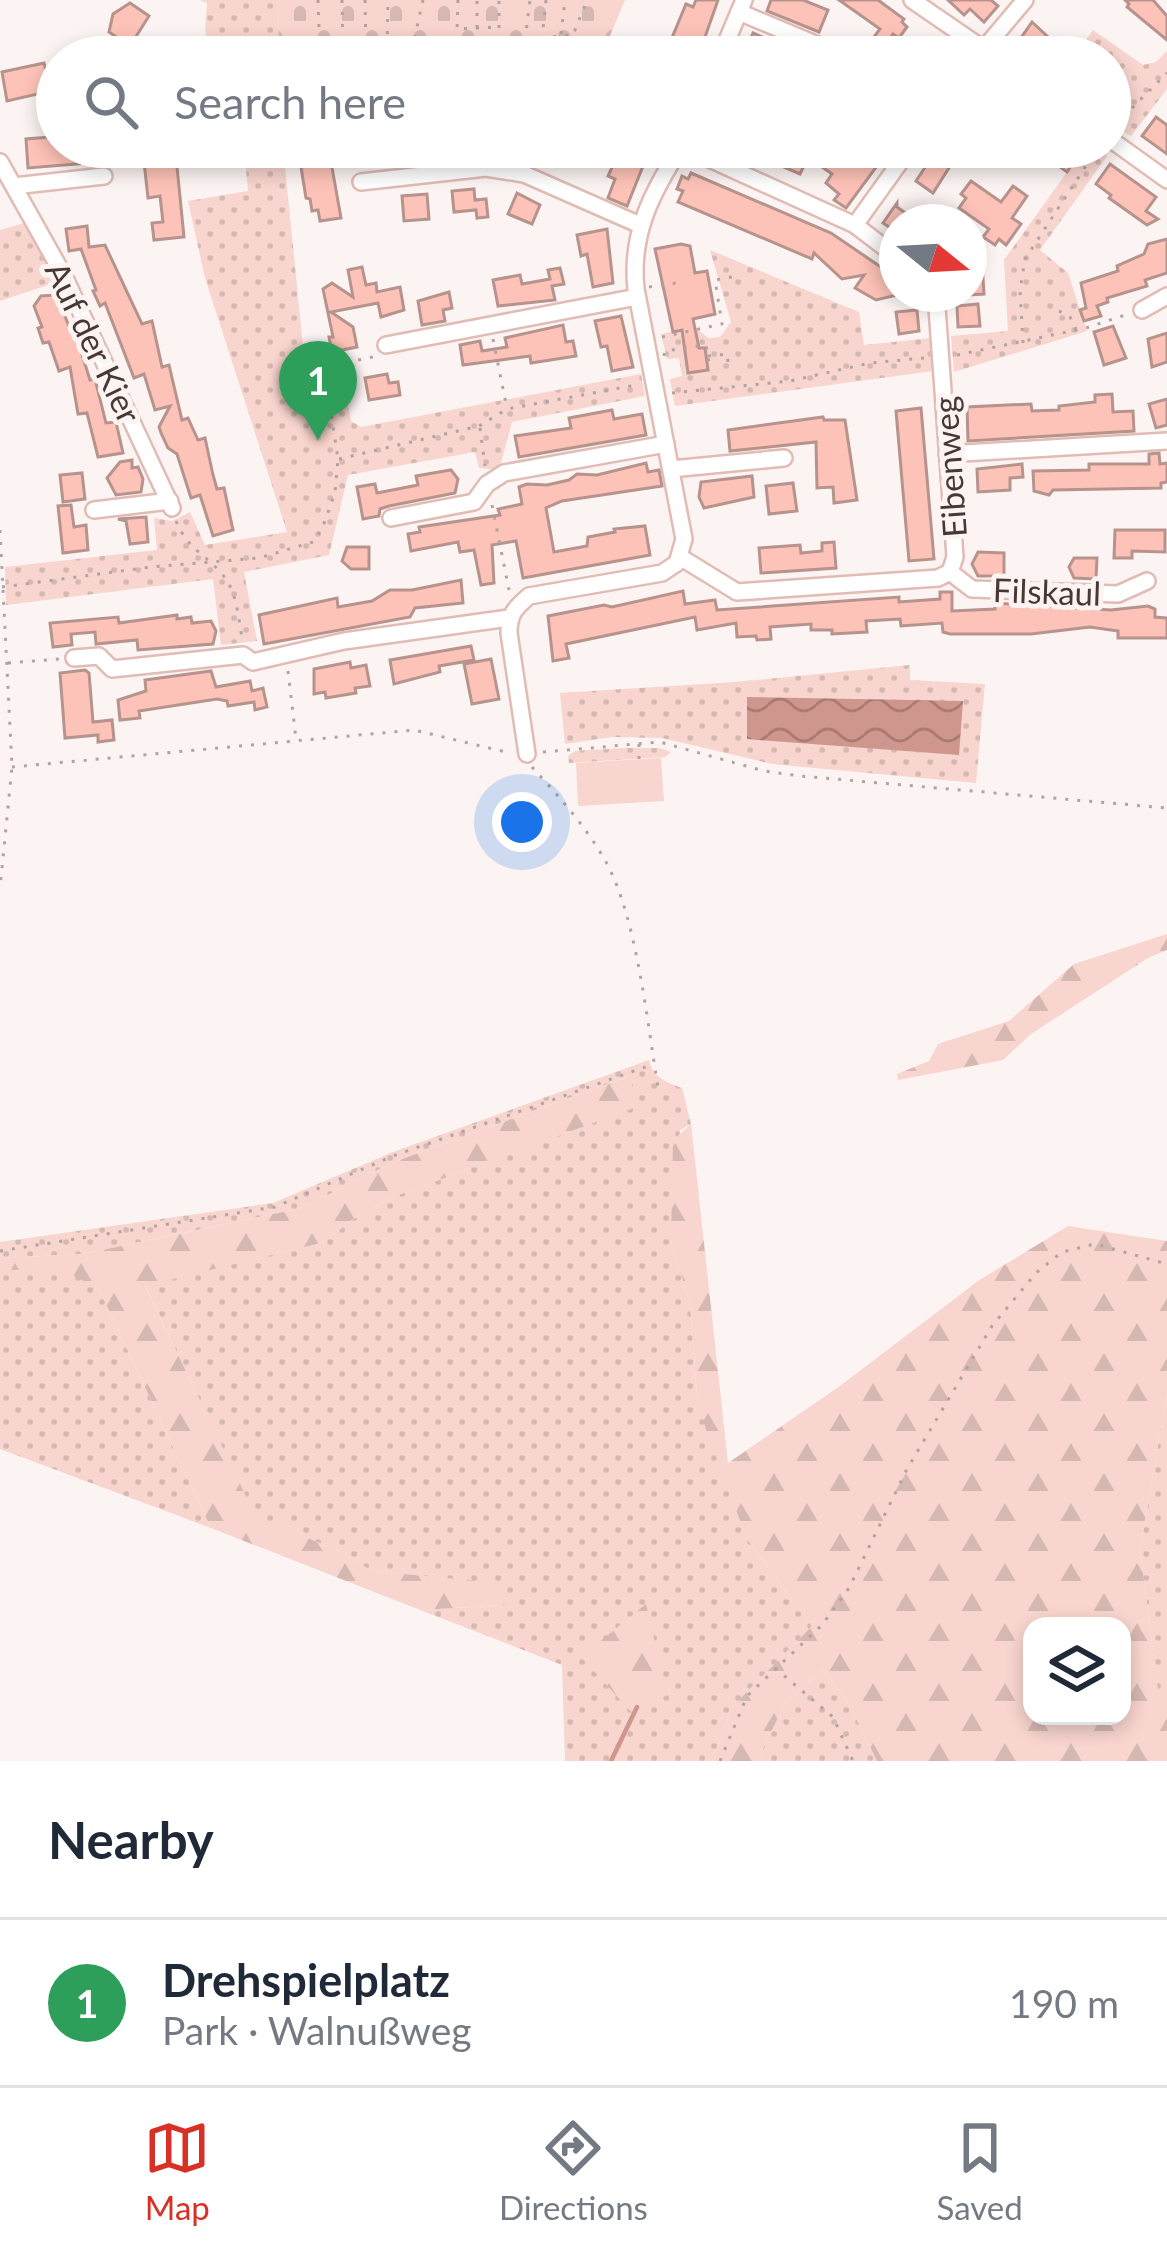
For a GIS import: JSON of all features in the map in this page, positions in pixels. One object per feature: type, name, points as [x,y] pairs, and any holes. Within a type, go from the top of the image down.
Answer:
[{"type":"street","points":[[912,0],[961,36]]},
{"type":"street","points":[[998,36],[1025,0]]},
{"type":"street","points":[[729,36],[742,6],[801,36]]},
{"type":"street","points":[[1131,151],[1167,180]]},
{"type":"street","name":"Auf der Kier","points":[[0,162],[64,276],[171,504]]},
{"type":"street","points":[[361,182],[487,168],[524,174],[640,225]]},
{"type":"street","points":[[74,658],[99,656],[112,669],[243,655],[253,662],[344,641],[509,618],[529,596],[662,573],[680,557],[684,539],[636,293],[634,249],[640,225],[668,168]]},
{"type":"street","points":[[729,168],[855,225],[879,243]]},
{"type":"street","points":[[855,225],[896,168]]},
{"type":"street","points":[[14,186],[104,176]]},
{"type":"street","points":[[386,345],[499,326],[636,293]]},
{"type":"street","points":[[1142,310],[1167,296]]},
{"type":"street","name":"Eibenweg","points":[[680,557],[737,592],[938,578],[950,572],[956,557],[938,312]]},
{"type":"street","points":[[947,454],[1167,442]]},
{"type":"street","points":[[391,518],[474,502],[487,484],[504,473],[666,444]]},
{"type":"street","points":[[671,469],[784,458]]},
{"type":"street","points":[[94,509],[171,504]]},
{"type":"street","name":"Filskaul","points":[[950,572],[972,589],[1118,594],[1147,581]]},
{"type":"street","points":[[509,618],[523,754]]},
{"type":"path","points":[[318,0],[319,36]]},
{"type":"path","points":[[342,0],[343,36]]},
{"type":"path","points":[[365,0],[366,36]]},
{"type":"path","points":[[387,36],[388,0]]},
{"type":"path","points":[[415,36],[423,0]]},
{"type":"path","points":[[458,0],[457,28],[498,27]]},
{"type":"path","points":[[477,0],[477,28]]},
{"type":"path","points":[[499,0],[499,36]]},
{"type":"path","points":[[526,36],[530,0]]},
{"type":"path","points":[[542,36],[546,0]]},
{"type":"path","points":[[561,36],[566,0]]},
{"type":"path","points":[[567,36],[573,35],[587,0]]},
{"type":"path","points":[[1131,112],[1167,73]]},
{"type":"path","points":[[1023,343],[1019,290],[1025,259],[1083,168]]},
{"type":"path","points":[[646,340],[722,324],[715,280],[738,276]]},
{"type":"path","points":[[636,293],[676,283]]},
{"type":"path","points":[[338,459],[479,426],[506,406],[657,389],[790,381],[870,363],[1023,343],[1142,310]]},
{"type":"path","points":[[1058,311],[1070,317],[1076,330]]},
{"type":"path","points":[[499,326],[493,341],[506,406]]},
{"type":"path","points":[[1033,340],[1038,327]]},
{"type":"path","points":[[2,587],[289,553],[313,542],[335,493],[338,459],[325,373],[329,366],[373,357],[386,345]]},
{"type":"path","points":[[650,359],[664,356],[665,351],[706,346],[710,370]]},
{"type":"path","points":[[708,356],[727,354],[728,362]]},
{"type":"path","points":[[479,426],[486,467]]},
{"type":"path","points":[[171,504],[184,541],[223,574],[235,596],[243,655]]},
{"type":"path","points":[[492,506],[508,590]]},
{"type":"path","points":[[0,530],[12,766],[0,887]]},
{"type":"path","points":[[288,655],[296,740]]},
{"type":"path","points":[[7,663],[74,658]]},
{"type":"path","points":[[12,766],[414,730],[490,752],[523,754],[660,742],[764,771],[800,776],[1167,808]]},
{"type":"path","points":[[639,742],[639,759]]},
{"type":"path","points":[[523,754],[606,862],[625,909],[658,1087]]},
{"type":"path","points":[[0,1251],[275,1207],[393,1156],[654,1064]]},
{"type":"path","points":[[720,1761],[747,1696],[823,1625],[849,1588],[907,1469],[992,1326],[1036,1273],[1062,1252],[1095,1244],[1167,1264]]},
{"type":"path","points":[[775,1668],[833,1717],[853,1761]]},
{"type":"green space","points":[[200,0],[278,0],[279,36],[206,36],[207,3]]},
{"type":"green space","points":[[278,0],[625,0],[610,36],[279,36]]},
{"type":"green space","points":[[1167,51],[1167,89],[1131,136],[1131,57],[1143,65],[1156,62]]},
{"type":"green space","points":[[246,168],[285,168],[305,366],[340,360],[351,421],[361,427],[641,374],[645,396],[512,422],[499,470],[479,468],[475,452],[348,475],[329,555],[244,572],[257,641],[221,645],[213,579],[6,605],[5,567],[157,550],[154,518],[172,521],[190,512],[205,545],[287,532],[205,278],[188,201],[248,191]]},
{"type":"green space","points":[[1070,168],[1098,168],[1040,250],[1068,273],[1087,331],[954,372],[951,336],[1008,331],[1004,260]]},
{"type":"green space","points":[[24,223],[57,282],[0,301],[0,230]]},
{"type":"green space","points":[[710,250],[859,312],[864,345],[931,338],[933,371],[675,406],[670,379],[682,376],[679,358],[667,359],[661,334],[695,327],[708,338],[720,337],[731,322]]},
{"type":"green space","points":[[910,665],[910,680],[985,684],[976,783],[772,764],[662,738],[612,737],[565,744],[560,693]]},
{"type":"green space","points":[[575,751],[671,752],[665,757],[569,763],[568,756]]},
{"type":"green space","points":[[661,758],[664,801],[578,806],[576,763]]},
{"type":"green space","points":[[1167,934],[1167,950],[1031,1034],[1003,1060],[898,1080],[897,1074],[929,1061],[938,1044],[1009,1021],[1074,964]]},
{"type":"green space","points":[[649,1060],[657,1075],[682,1088],[691,1124],[680,1130],[671,1242],[690,1303],[697,1395],[747,1539],[812,1626],[732,1707],[712,1761],[565,1761],[562,1665],[420,1610],[504,1605],[488,1583],[372,1571],[254,1515],[145,1285],[325,1242],[350,1221],[393,1197],[638,1106],[629,1076],[394,1162],[302,1208],[83,1254],[1,1258],[7,1270],[61,1268],[99,1289],[211,1528],[0,1449],[0,1242],[273,1203],[393,1152]]},
{"type":"green space","points":[[629,1076],[639,1106],[393,1197],[350,1221],[325,1242],[145,1286],[255,1515],[372,1571],[488,1582],[505,1605],[420,1610],[211,1528],[99,1289],[61,1269],[7,1270],[0,1258],[83,1254],[302,1208],[394,1162]]},
{"type":"green space","points":[[691,1124],[728,1463],[840,1386],[978,1281],[1068,1226],[1167,1241],[1167,1394],[1140,1549],[1158,1691],[1167,1692],[1167,1761],[877,1761],[848,1702],[823,1669],[785,1704],[760,1754],[763,1761],[712,1761],[732,1707],[812,1626],[747,1539],[707,1433],[697,1395],[690,1303],[671,1242],[673,1140]]},
{"type":"green space","points":[[1167,1394],[1167,1692],[1158,1692],[1140,1549]]},
{"type":"green space","points":[[646,1604],[667,1695],[634,1715],[581,1657]]},
{"type":"green space","points":[[823,1669],[848,1702],[877,1761],[763,1761],[760,1754],[785,1704]]},
{"type":"water","points":[[747,697],[963,701],[959,755],[747,739]]},
{"type":"building","points":[[696,0],[718,0],[705,36],[673,36],[686,4],[693,7]]},
{"type":"building","points":[[771,0],[803,0],[828,10],[819,32],[767,11]]},
{"type":"building","points":[[839,0],[878,0],[904,19],[907,27],[900,36],[875,36],[880,29]]},
{"type":"building","points":[[948,0],[991,0],[998,6],[984,22],[970,9],[964,15]]},
{"type":"building","points":[[1125,0],[1153,0],[1167,16],[1167,40],[1127,7]]},
{"type":"building","points":[[130,3],[149,16],[136,36],[115,36],[109,32],[113,14]]},
{"type":"building","points":[[1032,22],[1047,36],[1022,36]]},
{"type":"building","points":[[36,65],[36,94],[7,101],[2,72]]},
{"type":"building","points":[[1156,117],[1167,125],[1167,154],[1142,136]]},
{"type":"building","points":[[36,138],[36,167],[28,168],[26,139]]},
{"type":"building","points":[[145,168],[177,168],[184,237],[154,240],[152,223],[163,222],[160,196],[148,198]]},
{"type":"building","points":[[301,168],[332,168],[341,218],[320,221],[318,210],[312,211]]},
{"type":"building","points":[[612,168],[642,168],[627,206],[608,198],[615,179],[608,176]]},
{"type":"building","points":[[824,168],[876,168],[846,208],[834,200],[839,194],[826,183],[832,174]]},
{"type":"building","points":[[925,168],[949,168],[933,193],[916,181]]},
{"type":"building","points":[[1107,168],[1116,168],[1156,197],[1146,211],[1158,219],[1147,225],[1096,184]]},
{"type":"building","points":[[691,173],[831,233],[879,266],[879,299],[855,288],[864,275],[842,279],[814,253],[812,259],[678,202],[682,176],[688,179]]},
{"type":"building","points":[[971,181],[1001,202],[1013,186],[1027,196],[1012,218],[1021,224],[1006,245],[999,239],[995,245],[987,240],[987,204],[962,204],[966,198],[961,194]]},
{"type":"building","points":[[474,189],[475,200],[486,199],[488,217],[477,218],[476,210],[454,212],[452,191]]},
{"type":"building","points":[[517,193],[540,205],[532,224],[508,214]]},
{"type":"building","points":[[427,194],[429,219],[404,221],[402,196]]},
{"type":"building","points":[[87,226],[89,247],[105,245],[142,324],[152,321],[162,367],[169,365],[182,420],[188,418],[198,440],[205,438],[217,489],[224,488],[233,530],[213,536],[200,495],[191,498],[177,454],[168,448],[159,427],[170,406],[155,410],[144,374],[134,378],[105,303],[100,306],[93,291],[81,249],[69,251],[66,229]]},
{"type":"building","points":[[607,229],[613,283],[593,287],[587,254],[581,256],[577,235]]},
{"type":"building","points":[[1167,239],[1167,273],[1145,280],[1147,286],[1107,298],[1108,302],[1097,306],[1101,316],[1084,321],[1081,283],[1118,271],[1117,266],[1144,254],[1148,244]]},
{"type":"building","points":[[690,246],[695,273],[707,271],[715,314],[693,319],[708,370],[688,373],[682,330],[673,332],[655,249]]},
{"type":"building","points":[[362,267],[366,285],[376,283],[377,292],[400,287],[404,310],[381,317],[378,303],[331,312],[353,327],[357,347],[332,352],[323,289],[332,283],[353,297],[348,270]]},
{"type":"building","points":[[560,268],[564,284],[552,286],[555,300],[498,306],[493,280],[520,275],[522,284],[550,279],[548,270]]},
{"type":"building","points":[[449,292],[452,308],[443,310],[445,321],[422,325],[418,301]]},
{"type":"building","points":[[56,295],[75,332],[90,380],[95,379],[106,423],[116,422],[123,453],[98,457],[87,413],[78,414],[70,367],[59,371],[49,342],[43,343],[34,306],[41,296]]},
{"type":"building","points":[[896,312],[917,312],[919,331],[899,334]]},
{"type":"building","points":[[957,312],[979,312],[980,326],[958,327]]},
{"type":"building","points":[[621,316],[633,367],[612,371],[595,321]]},
{"type":"building","points":[[563,325],[566,342],[573,341],[576,356],[531,363],[530,356],[463,365],[460,345],[480,341],[482,351],[507,347],[505,338]]},
{"type":"building","points":[[1113,326],[1126,358],[1104,365],[1094,332]]},
{"type":"building","points":[[1167,333],[1167,362],[1152,367],[1148,339]]},
{"type":"building","points":[[387,374],[389,383],[398,382],[400,395],[369,400],[365,378]]},
{"type":"building","points":[[1112,394],[1113,412],[1133,411],[1134,431],[968,441],[967,407],[1031,404],[1032,411],[1059,410],[1059,406],[1095,402],[1095,395]]},
{"type":"building","points":[[1167,399],[1167,425],[1156,428],[1149,404]]},
{"type":"building","points":[[921,408],[934,559],[909,561],[896,411]]},
{"type":"building","points":[[612,410],[614,419],[642,414],[646,435],[519,457],[515,436],[571,428],[569,418]]},
{"type":"building","points":[[823,417],[845,420],[857,500],[834,503],[833,487],[817,488],[816,442],[730,451],[728,430]]},
{"type":"building","points":[[1159,453],[1160,464],[1167,463],[1167,482],[1161,488],[1053,490],[1049,495],[1034,491],[1033,471],[1089,470],[1089,464],[1149,464],[1149,454]]},
{"type":"building","points":[[132,460],[132,468],[138,467],[143,479],[141,492],[116,495],[107,478],[120,462]]},
{"type":"building","points":[[646,463],[648,472],[659,470],[662,486],[562,501],[546,508],[554,552],[587,546],[588,537],[614,529],[645,526],[650,555],[523,578],[516,541],[492,545],[494,583],[481,585],[474,550],[460,552],[458,542],[411,551],[408,534],[420,532],[419,527],[500,515],[498,509],[522,504],[519,487],[527,484],[547,485],[577,474],[597,475]]},
{"type":"building","points":[[1022,464],[1023,477],[1010,478],[1010,490],[978,492],[977,469]]},
{"type":"building","points":[[451,470],[458,479],[455,493],[389,506],[380,509],[379,516],[363,519],[357,487],[375,484],[377,493],[418,485],[416,476]]},
{"type":"building","points":[[82,473],[85,499],[63,502],[60,475]]},
{"type":"building","points":[[752,476],[754,497],[704,508],[699,497],[701,482]]},
{"type":"building","points":[[793,483],[797,511],[769,514],[766,486]]},
{"type":"building","points":[[71,505],[74,527],[86,525],[88,550],[63,553],[58,506]]},
{"type":"building","points":[[146,517],[148,542],[130,544],[126,521],[118,519]]},
{"type":"building","points":[[1115,530],[1165,530],[1165,552],[1132,551],[1132,558],[1114,558]]},
{"type":"building","points":[[834,542],[836,568],[761,573],[759,548],[800,545],[801,553],[822,551],[822,543]]},
{"type":"building","points":[[347,547],[369,547],[369,569],[351,569],[342,561]]},
{"type":"building","points":[[978,552],[1004,553],[1004,576],[978,576],[972,564]]},
{"type":"building","points":[[1074,558],[1097,558],[1096,579],[1074,578],[1069,567]]},
{"type":"building","points":[[461,580],[463,603],[415,608],[410,617],[264,644],[259,615],[337,598],[338,607],[372,601],[390,590]]},
{"type":"building","points":[[683,591],[685,604],[715,600],[717,610],[899,597],[899,602],[940,599],[940,592],[952,592],[952,611],[995,609],[995,603],[1111,610],[1148,606],[1155,609],[1155,617],[1167,618],[1167,638],[1118,638],[1118,631],[1090,627],[1031,634],[950,634],[943,632],[942,623],[901,626],[900,619],[866,621],[867,632],[832,634],[832,630],[811,630],[811,624],[770,627],[771,639],[757,640],[756,636],[737,637],[736,623],[697,630],[695,617],[566,644],[569,658],[553,661],[548,616]]},
{"type":"building","points":[[177,615],[177,619],[191,617],[192,623],[211,621],[216,631],[213,644],[138,650],[137,640],[96,644],[95,632],[71,634],[72,645],[53,647],[50,623],[118,617],[119,623]]},
{"type":"building","points":[[471,646],[474,660],[439,666],[440,672],[394,684],[390,660]]},
{"type":"building","points":[[491,659],[499,699],[472,704],[464,664]]},
{"type":"building","points":[[350,662],[351,668],[366,665],[370,686],[326,698],[325,692],[314,694],[314,669]]},
{"type":"building","points":[[85,670],[93,722],[112,720],[114,740],[98,742],[98,735],[65,738],[60,673]]},
{"type":"building","points":[[211,671],[216,687],[250,681],[252,691],[263,688],[267,707],[255,710],[254,702],[228,706],[227,701],[217,699],[139,711],[140,718],[120,720],[118,700],[146,691],[145,680]]},
{"type":"waterway","points":[[611,1761],[637,1707]]},
{"type":"place","name":"Drehspielplatz","points":[[318,440]]}]
